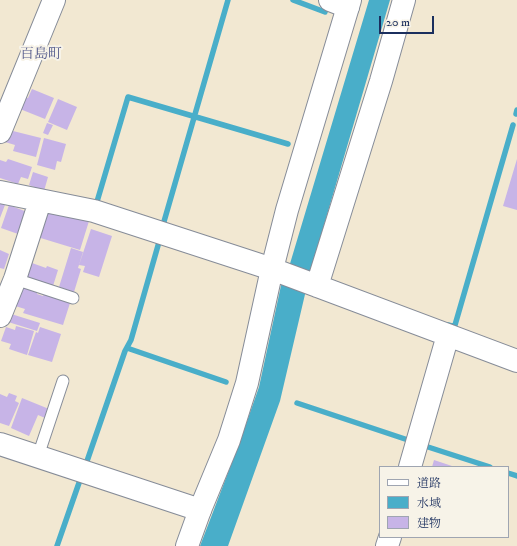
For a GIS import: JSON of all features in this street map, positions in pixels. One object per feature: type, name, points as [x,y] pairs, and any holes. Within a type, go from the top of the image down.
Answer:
[{"type":"street","points":[[0,132],[54,0]]},
{"type":"street","points":[[314,285],[381,81],[404,0]]},
{"type":"street","points":[[187,546],[229,440],[247,383],[277,271],[288,210],[343,2]]},
{"type":"street","points":[[0,192],[94,211],[277,271],[517,361]]},
{"type":"street","points":[[0,316],[15,279],[40,201]]},
{"type":"street","points":[[410,466],[448,335]]},
{"type":"street","points":[[0,444],[200,510]]},
{"type":"lane","points":[[15,279],[73,298]]},
{"type":"lane","points":[[38,456],[63,381]]},
{"type":"water","points":[[369,0],[390,0],[310,273],[280,401],[228,546],[200,546],[259,387],[282,281],[289,267]]},
{"type":"building","points":[[32,89],[54,98],[45,119],[20,109],[25,97],[28,98]]},
{"type":"building","points":[[58,99],[77,107],[67,130],[48,122]]},
{"type":"building","points":[[47,123],[53,125],[48,135],[43,133]]},
{"type":"building","points":[[9,130],[41,138],[36,157],[13,151],[15,145],[5,142]]},
{"type":"building","points":[[44,138],[66,144],[61,162],[57,161],[55,170],[37,165]]},
{"type":"building","points":[[8,159],[32,167],[28,179],[21,177],[18,184],[0,178],[0,160],[6,162]]},
{"type":"building","points":[[517,159],[517,210],[503,206]]},
{"type":"building","points":[[33,172],[48,177],[44,191],[29,185]]},
{"type":"building","points":[[0,203],[5,205],[0,218]]},
{"type":"building","points":[[9,205],[27,212],[18,234],[1,228]]},
{"type":"building","points":[[43,209],[89,221],[80,250],[34,236]]},
{"type":"building","points":[[91,229],[112,236],[99,277],[83,272],[85,266],[79,265]]},
{"type":"building","points":[[71,248],[83,252],[78,268],[81,269],[74,292],[59,287]]},
{"type":"building","points":[[0,250],[9,254],[4,269],[0,268]]},
{"type":"building","points":[[32,263],[58,270],[53,286],[27,277]]},
{"type":"building","points":[[20,286],[37,292],[37,294],[43,296],[44,294],[70,303],[63,325],[23,313],[25,309],[12,305]]},
{"type":"building","points":[[8,313],[40,323],[37,331],[5,321]]},
{"type":"building","points":[[16,326],[34,331],[27,355],[9,349],[11,344],[1,341],[6,327],[15,330]]},
{"type":"building","points":[[40,327],[61,334],[52,362],[28,355],[36,332],[38,333]]},
{"type":"building","points":[[9,393],[17,396],[15,401],[19,403],[9,426],[0,423],[0,394],[7,397]]},
{"type":"building","points":[[22,398],[49,409],[45,418],[38,415],[29,436],[11,428]]},
{"type":"building","points":[[434,460],[452,466],[432,466]]},
{"type":"waterway","points":[[163,225],[228,0]]},
{"type":"waterway","points":[[293,0],[325,12]]},
{"type":"waterway","points":[[96,205],[128,97],[288,144]]},
{"type":"waterway","points":[[516,114],[517,110]]},
{"type":"waterway","points":[[448,325],[455,325],[513,125]]},
{"type":"waterway","points":[[86,464],[125,351],[131,340],[159,242]]},
{"type":"waterway","points":[[127,348],[226,382]]},
{"type":"waterway","points":[[297,403],[408,440]]},
{"type":"waterway","points":[[425,446],[487,466]]},
{"type":"waterway","points":[[509,473],[517,476]]},
{"type":"waterway","points":[[57,546],[80,480]]},
{"type":"district","name":"百島町","points":[[41,55]]}]
